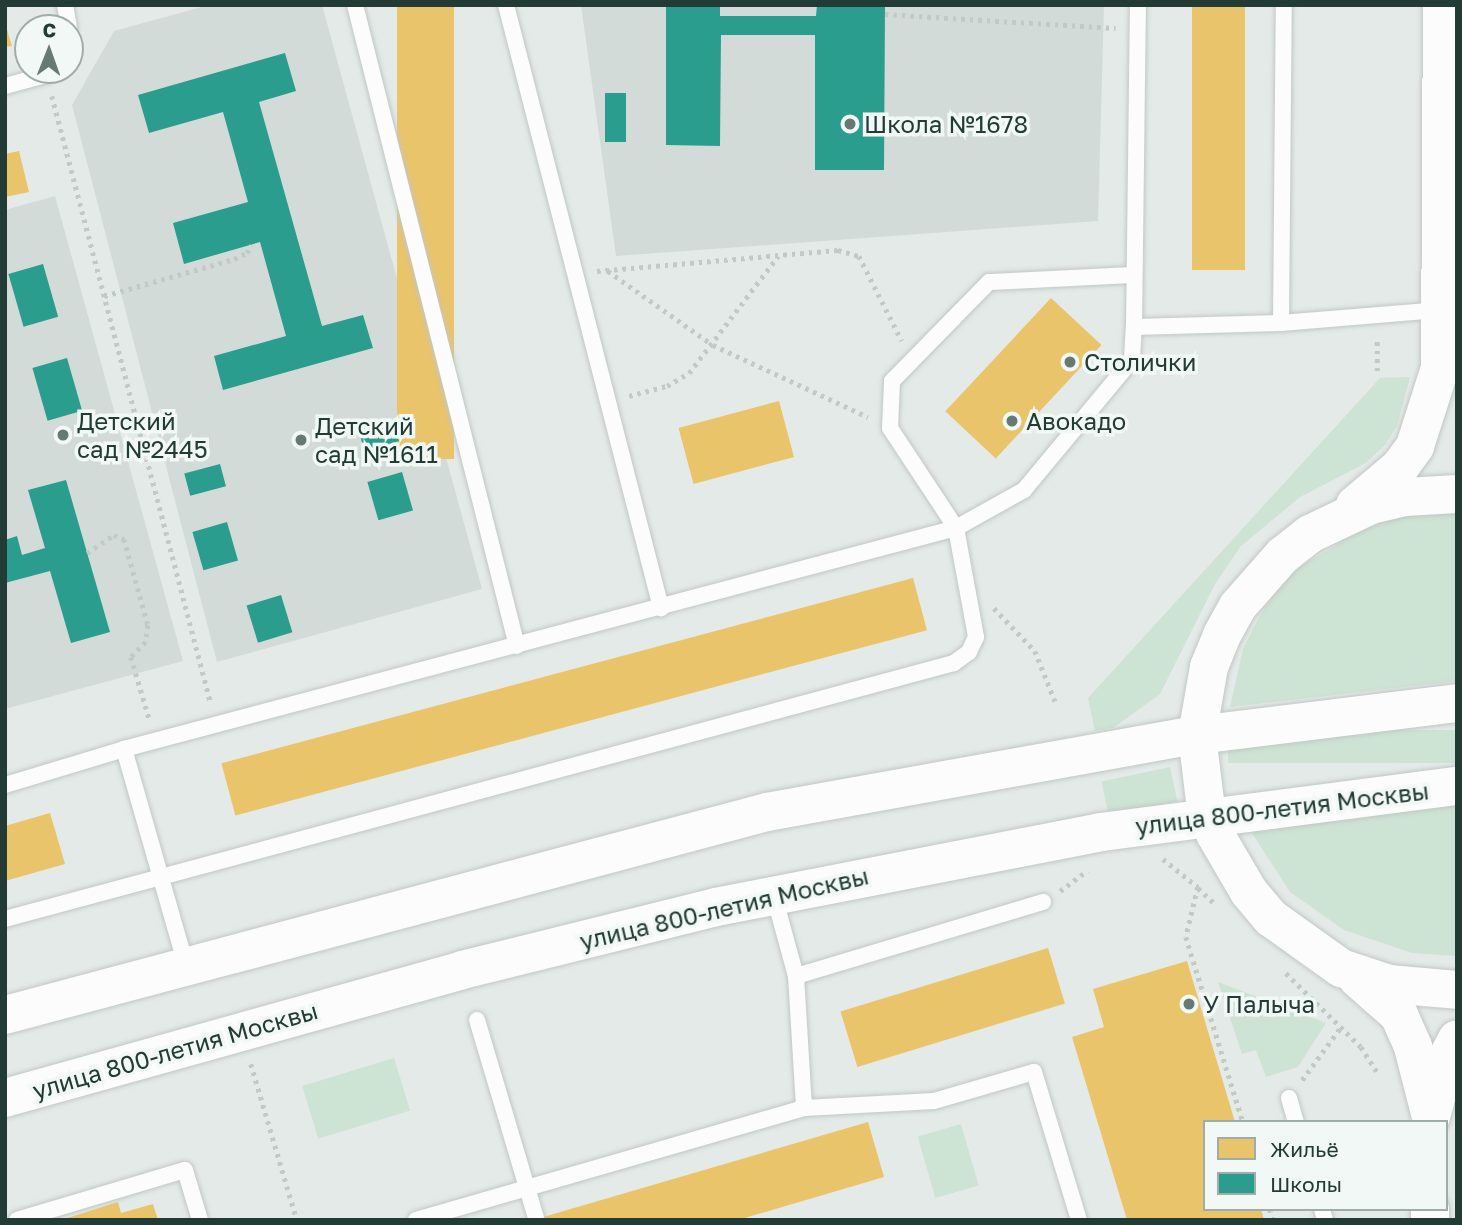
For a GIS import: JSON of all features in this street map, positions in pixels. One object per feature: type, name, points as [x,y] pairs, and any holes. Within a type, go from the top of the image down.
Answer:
[{"type":"main road","points":[[1442,5],[1440,368],[1457,423]]},
{"type":"main road","points":[[1431,1119],[1413,1047],[1399,1015],[1380,993],[1297,940],[1264,910],[1230,864],[1210,817],[1198,735],[1209,667],[1238,606],[1283,555],[1340,517],[1400,467],[1415,446],[1440,368]]},
{"type":"main road","points":[[1340,517],[1405,497],[1457,494]]},
{"type":"main road","points":[[5,1015],[767,812],[1198,735],[1457,703]]},
{"type":"main road","name":"улица 800-летия Москвы","points":[[5,1098],[489,963],[774,894],[992,851],[1210,817],[1457,786]]},
{"type":"main road","points":[[1341,968],[1388,984],[1457,990]]},
{"type":"main road","points":[[1431,1119],[1439,1080],[1457,1039]]},
{"type":"lane","points":[[355,5],[517,646]]},
{"type":"lane","points":[[506,5],[661,608]]},
{"type":"lane","points":[[5,785],[124,749],[217,728],[956,528],[1024,490],[1132,360],[1138,5]]},
{"type":"lane","points":[[1281,323],[1284,5]]},
{"type":"lane","points":[[5,919],[160,875],[954,663],[970,652],[976,637],[956,528],[890,428],[892,382],[989,282],[1134,275]]},
{"type":"lane","points":[[1134,327],[1281,323],[1440,310]]},
{"type":"lane","points":[[124,749],[186,965]]},
{"type":"lane","points":[[774,894],[796,976],[804,1108]]},
{"type":"lane","points":[[796,976],[1044,902]]},
{"type":"lane","points":[[477,1020],[536,1218]]},
{"type":"lane","points":[[415,1220],[804,1108],[934,1101],[1034,1072],[1079,1220]]},
{"type":"lane","points":[[1289,1098],[1295,1120]]},
{"type":"lane","points":[[17,1220],[185,1170],[200,1220]]},
{"type":"path","points":[[885,15],[1138,29]]},
{"type":"path","points":[[50,84],[217,728]]},
{"type":"path","points":[[104,296],[234,259],[247,253],[251,245]]},
{"type":"path","points":[[575,271],[607,271],[838,250],[859,256],[912,361]]},
{"type":"path","points":[[608,402],[667,386],[689,373],[713,345],[778,256]]},
{"type":"path","points":[[607,271],[648,294],[713,345],[890,428]]},
{"type":"path","points":[[1377,315],[1377,371]]},
{"type":"path","points":[[87,553],[114,535],[124,539],[148,625],[146,642],[131,657],[157,742]]},
{"type":"path","points":[[968,583],[1035,651],[1055,701]]},
{"type":"path","points":[[1152,855],[1177,866],[1217,906]]},
{"type":"path","points":[[1044,902],[1096,864]]},
{"type":"path","points":[[1198,887],[1186,937],[1242,1120]]},
{"type":"path","points":[[1284,971],[1341,1027],[1379,1075]]},
{"type":"path","points":[[1289,1098],[1341,1027]]},
{"type":"path","points":[[249,1056],[297,1220]]},
{"type":"shaded area","name":"Детский сад №1611","points":[[209,5],[322,5],[482,589],[217,662],[72,105],[114,31]]},
{"type":"shaded area","name":"Школа №1678","points":[[581,5],[1104,5],[1098,221],[616,256]]},
{"type":"shaded area","name":"Детский сад №2445","points":[[55,196],[183,661],[5,709],[5,210]]},
{"type":"green space","points":[[1410,377],[1397,426],[1385,445],[1366,463],[1300,497],[1240,547],[1215,584],[1160,694],[1113,728],[1095,731],[1088,698],[1380,378]]},
{"type":"green space","points":[[1457,509],[1457,681],[1230,707],[1243,649],[1259,617],[1278,588],[1301,566],[1384,517]]},
{"type":"green space","points":[[1228,730],[1457,730],[1457,763],[1228,763]]},
{"type":"green space","points":[[1170,767],[1177,801],[1109,816],[1102,782]]},
{"type":"green space","points":[[1457,802],[1457,956],[1412,953],[1344,930],[1290,892],[1250,830]]},
{"type":"green space","points":[[1218,982],[1326,1023],[1298,1067],[1266,1077],[1256,1050],[1242,1054]]},
{"type":"green space","points":[[394,1058],[410,1111],[318,1139],[302,1086]]},
{"type":"green space","points":[[961,1124],[979,1186],[935,1198],[918,1136]]},
{"type":"building: Жильё","points":[[397,5],[454,5],[454,459],[397,459]]},
{"type":"building: Жильё","points":[[1192,5],[1245,5],[1245,270],[1192,270]]},
{"type":"building: Жильё","points":[[5,23],[12,46],[5,47]]},
{"type":"building: Жильё","points":[[19,151],[29,192],[5,197],[5,154]]},
{"type":"building: Жильё","points":[[1051,298],[1101,345],[996,458],[945,411]]},
{"type":"building: Жильё","points":[[779,401],[794,457],[694,484],[679,428]]},
{"type":"building: Жильё","points":[[913,578],[927,630],[235,815],[221,763]]},
{"type":"building: Жильё","points":[[50,813],[65,864],[5,881],[5,826]]},
{"type":"building: Жильё","points":[[1048,948],[1065,1003],[857,1067],[840,1011]]},
{"type":"building: Жильё","points":[[1187,961],[1234,1120],[1203,1120],[1203,1211],[1262,1211],[1264,1220],[1127,1220],[1072,1037],[1104,1027],[1093,989]]},
{"type":"building: Жильё","points":[[868,1122],[884,1177],[738,1220],[533,1220]]},
{"type":"building: Жильё","points":[[118,1202],[121,1213],[153,1204],[158,1220],[61,1220]]},
{"type":"building: Школы","points":[[666,5],[720,5],[720,16],[816,16],[817,5],[885,5],[884,170],[815,170],[815,35],[721,35],[720,146],[666,145]]},
{"type":"building: Школы","points":[[285,53],[296,91],[259,102],[322,326],[363,315],[373,348],[223,390],[214,356],[286,336],[260,242],[184,264],[173,223],[248,202],[223,112],[149,133],[138,95]]},
{"type":"building: Школы","points":[[605,93],[626,93],[626,142],[605,142]]},
{"type":"building: Школы","points":[[43,264],[58,317],[24,327],[8,274]]},
{"type":"building: Школы","points":[[67,358],[82,411],[48,421],[32,368]]},
{"type":"building: Школы","points":[[393,419],[399,441],[364,451],[358,428]]},
{"type":"building: Школы","points":[[220,464],[226,486],[190,496],[184,474]]},
{"type":"building: Школы","points":[[402,472],[413,510],[378,520],[367,482]]},
{"type":"building: Школы","points":[[66,480],[110,632],[71,643],[50,571],[5,583],[5,540],[17,536],[22,555],[45,548],[28,490]]},
{"type":"building: Школы","points":[[227,522],[238,560],[203,570],[192,532]]},
{"type":"building: Школы","points":[[281,595],[292,632],[258,643],[247,606]]},
{"type":"place","name":"Школа №1678","points":[[850,124]]},
{"type":"place","name":"Столички","points":[[1070,362]]},
{"type":"place","name":"Авокадо","points":[[1012,421]]},
{"type":"place","name":"Детский сад №2445","points":[[63,435]]},
{"type":"place","name":"Детский сад №1611","points":[[301,440]]},
{"type":"place","name":"У Палыча","points":[[1189,1004]]}]
